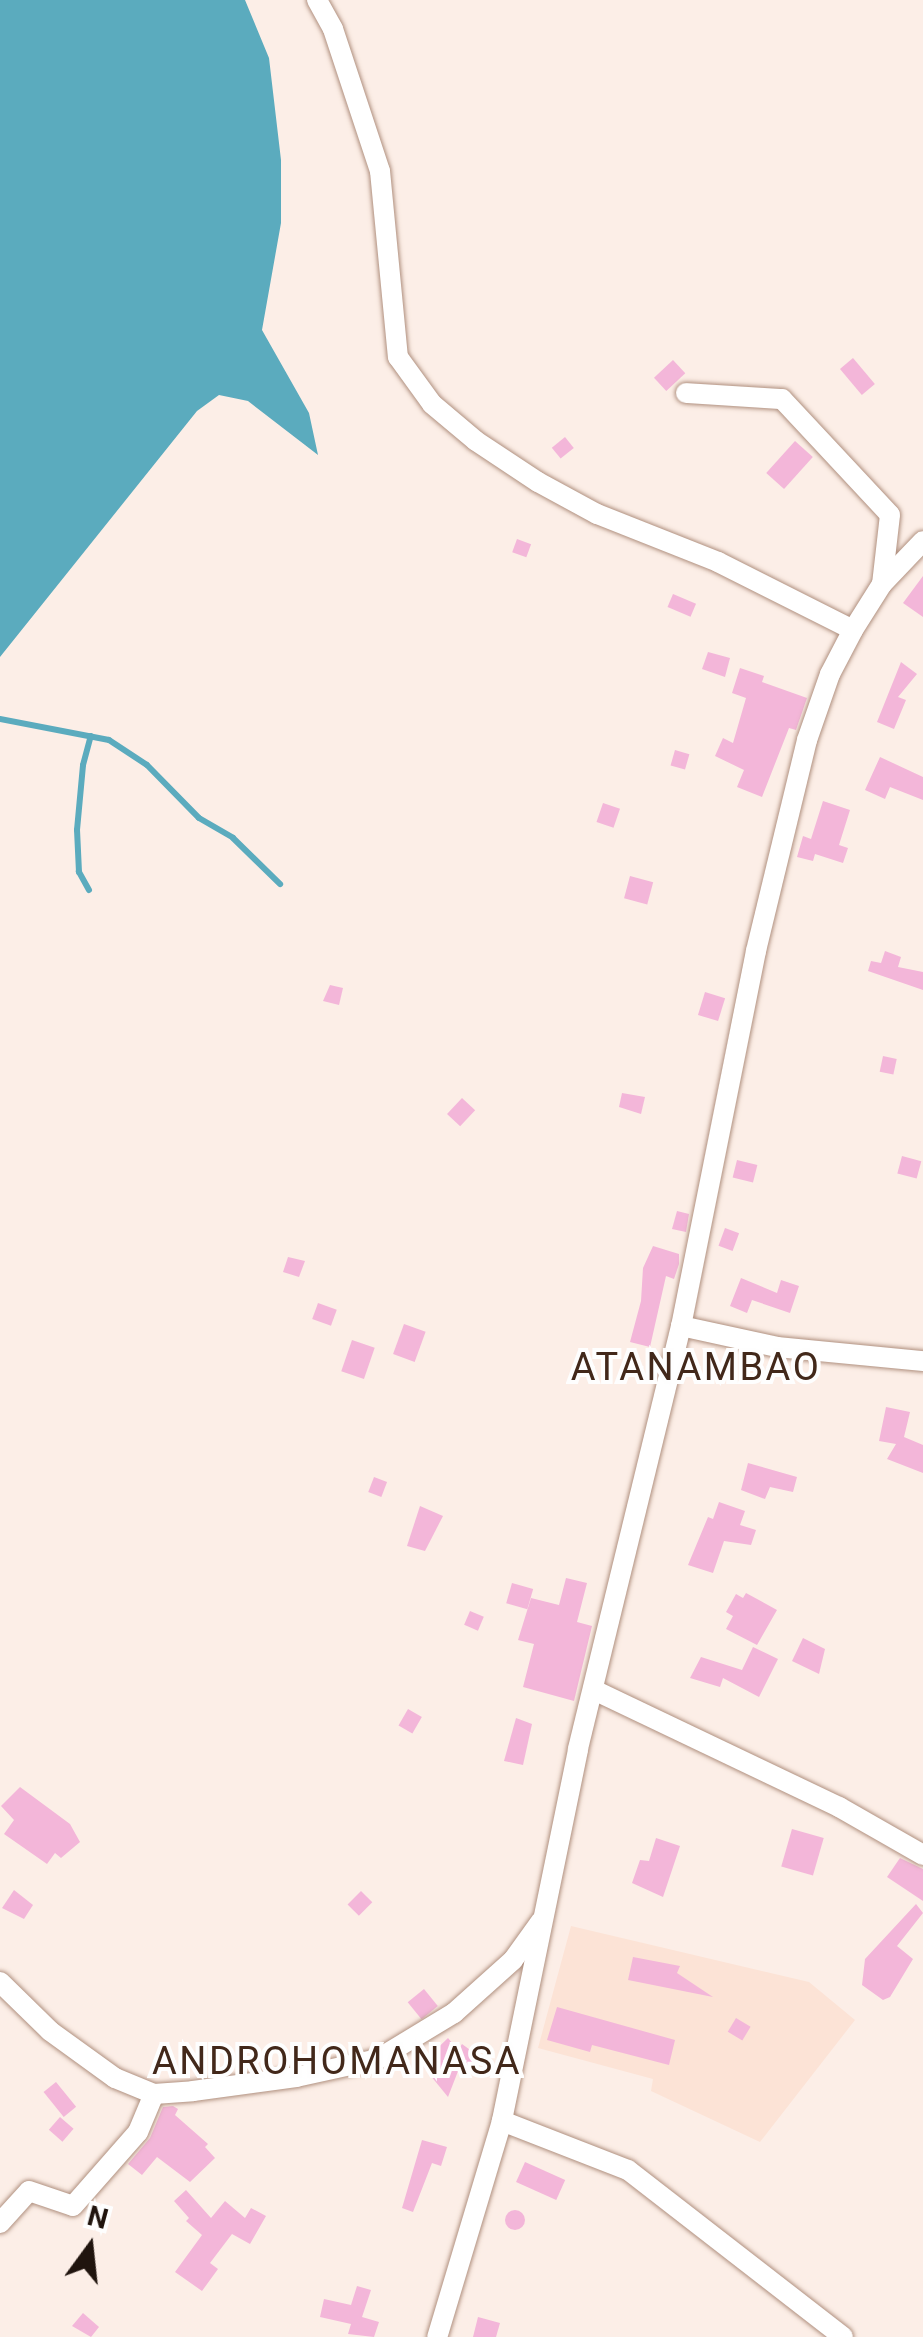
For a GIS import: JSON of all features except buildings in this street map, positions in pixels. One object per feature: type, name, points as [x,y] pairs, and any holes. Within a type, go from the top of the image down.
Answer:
[{"type":"street","points":[[316,0],[333,29],[380,171],[398,357],[432,404],[476,441],[552,490],[597,514],[718,562],[853,630]]},
{"type":"street","points":[[686,393],[782,400],[890,515],[882,584]]},
{"type":"street","points":[[436,2337],[502,2121],[578,1750],[681,1326],[756,951],[802,759],[830,674],[853,630],[882,584],[923,540]]},
{"type":"street","points":[[681,1326],[777,1347],[923,1360]]},
{"type":"street","points":[[594,1690],[839,1806],[923,1855]]},
{"type":"street","points":[[0,1982],[50,2031],[114,2078],[154,2094],[296,2077],[378,2059],[454,2013],[513,1960],[548,1911]]},
{"type":"street","points":[[0,2223],[29,2191],[74,2206],[138,2132],[154,2094]]},
{"type":"street","points":[[502,2121],[628,2170],[844,2337]]},
{"type":"shaded area","points":[[571,1926],[809,1982],[855,2020],[760,2142],[651,2091],[653,2079],[538,2048]]},
{"type":"water","points":[[0,0],[245,0],[269,58],[281,160],[281,223],[262,330],[309,413],[318,455],[248,401],[219,395],[197,411],[0,657]]},
{"type":"waterway","points":[[0,719],[109,740],[147,765],[199,818],[233,838],[280,884]]},
{"type":"waterway","points":[[89,890],[79,872],[77,830],[83,765],[91,736]]},
{"type":"district","name":"ATANAMBAO","points":[[696,1368]]},
{"type":"district","name":"ANDROHOMANASA","points":[[337,2062]]}]
